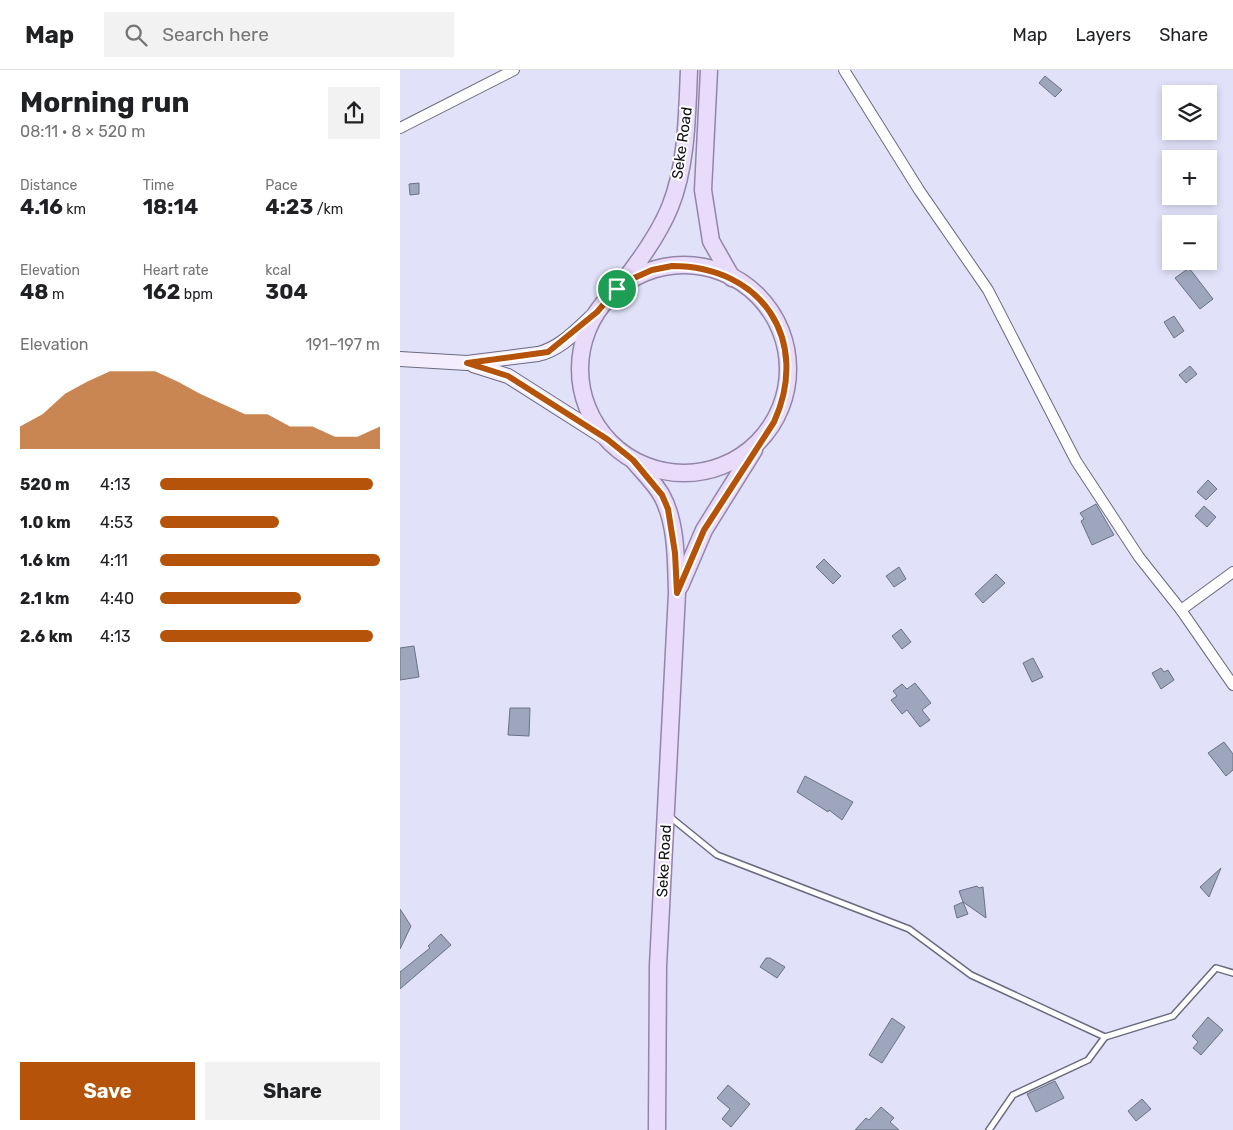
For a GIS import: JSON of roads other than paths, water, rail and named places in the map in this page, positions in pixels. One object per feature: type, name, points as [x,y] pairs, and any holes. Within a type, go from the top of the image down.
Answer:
[{"type":"main road","name":"Seke Road","points":[[617,289],[634,278],[652,270],[672,266],[693,266],[713,270],[732,278],[749,289],[764,304],[776,321],[786,355],[787,382],[782,403],[774,422],[762,439],[744,454],[723,466],[701,472],[678,473],[654,469],[633,460],[607,439],[594,420],[585,400],[580,377],[581,355],[586,333],[597,312],[639,261],[670,207],[680,172],[689,70]]},
{"type":"main road","name":"Seke Road","points":[[709,70],[703,190],[711,241],[732,278]]},
{"type":"main road","points":[[677,593],[704,530],[762,439]]},
{"type":"main road","points":[[633,460],[662,495],[668,509],[675,553],[677,593]]},
{"type":"main road","name":"Seke Road","points":[[657,1130],[658,966],[677,593]]},
{"type":"street","points":[[400,128],[514,70]]},
{"type":"street","points":[[844,70],[919,190],[988,290],[1076,461],[1139,557],[1181,610],[1233,685]]},
{"type":"street","points":[[400,359],[467,363],[548,352],[597,312]]},
{"type":"street","points":[[467,363],[508,376],[607,439]]},
{"type":"street","points":[[1181,610],[1233,572]]},
{"type":"lane","points":[[666,814],[717,855],[909,929],[971,975],[1105,1037]]},
{"type":"lane","points":[[989,1130],[1013,1095],[1088,1060],[1105,1037],[1174,1016],[1216,968],[1233,973]]}]
